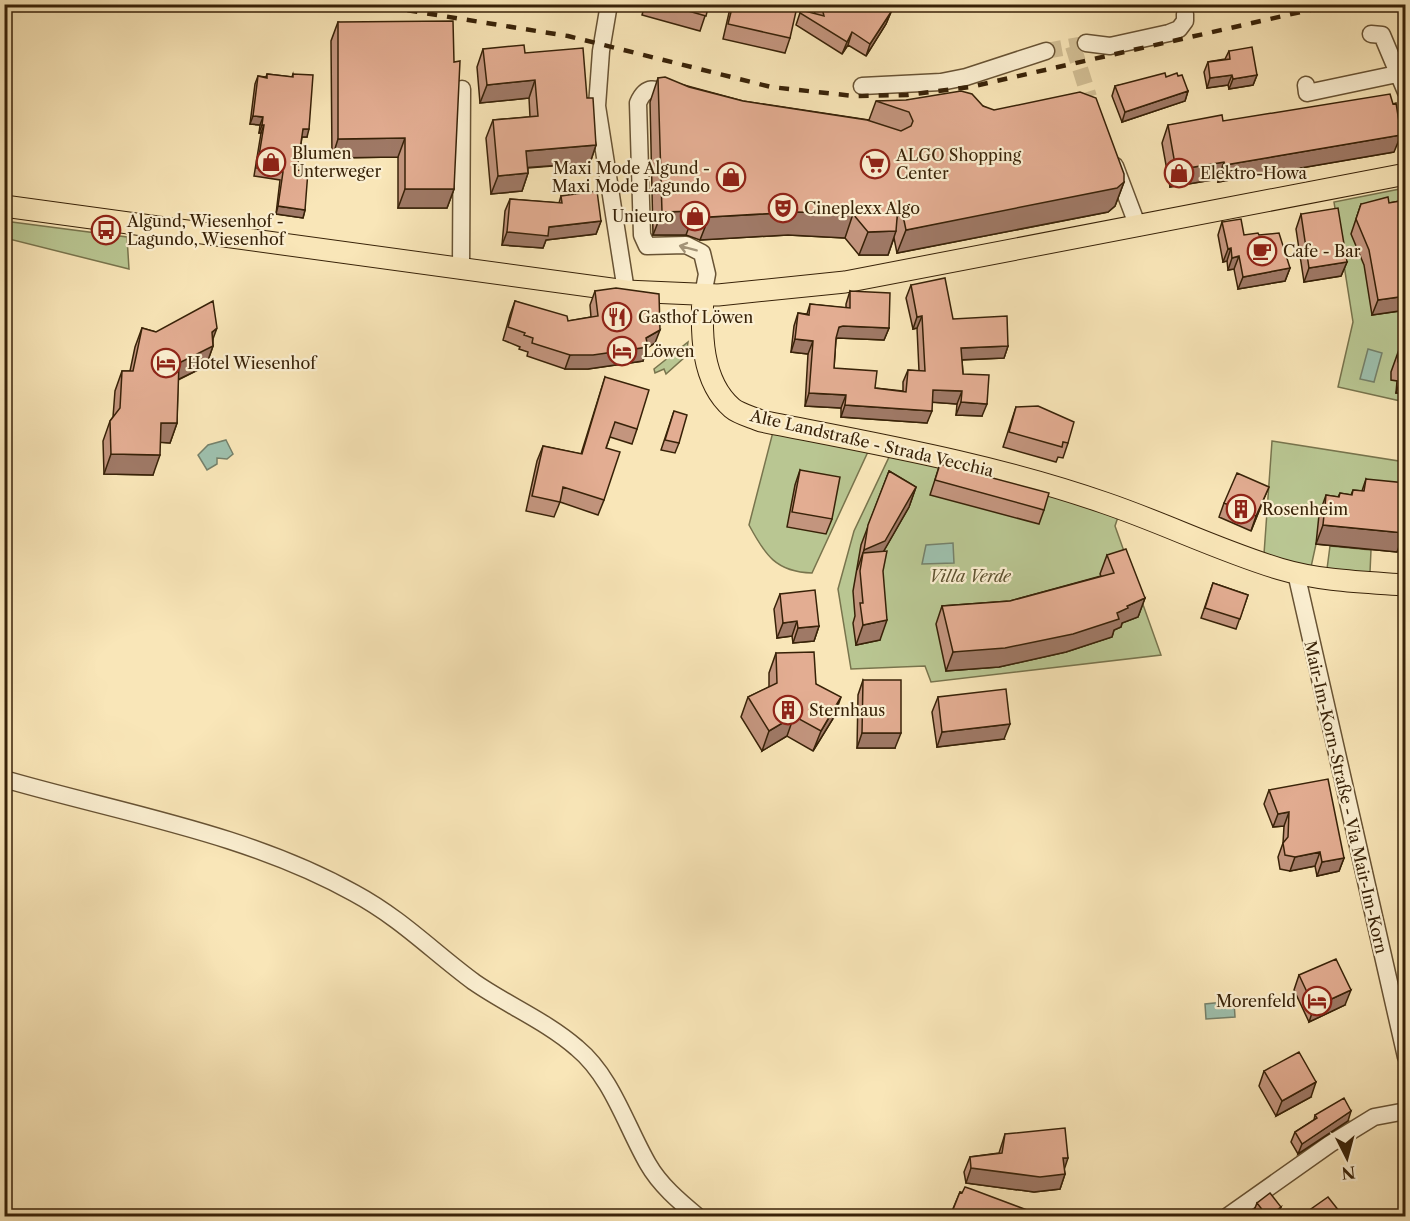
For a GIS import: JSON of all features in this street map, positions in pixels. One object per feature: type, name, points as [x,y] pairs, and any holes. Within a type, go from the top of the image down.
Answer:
[{"type":"main road","points":[[4,206],[461,270],[626,291],[703,295],[768,292],[845,282],[1406,174]]},
{"type":"main road","name":"Alte Landstraße - Strada Vecchia","points":[[703,295],[705,356],[715,390],[733,410],[761,421],[947,457],[1021,478],[1106,503],[1209,546],[1296,573],[1406,585]]},
{"type":"street","points":[[609,4],[601,51],[597,106],[626,291]]},
{"type":"street","points":[[1086,43],[1110,46],[1169,33],[1179,29],[1185,21],[1185,14]]},
{"type":"street","points":[[1371,34],[1382,35],[1406,92]]},
{"type":"street","points":[[862,86],[941,82],[966,77],[1046,51]]},
{"type":"street","points":[[1306,85],[1307,93],[1397,74]]},
{"type":"street","points":[[461,270],[462,89]]},
{"type":"street","points":[[693,103],[657,89],[642,93],[638,103],[642,226],[643,242],[647,246],[686,245],[702,253],[707,274],[703,295]]},
{"type":"street","points":[[1109,151],[1138,227]]},
{"type":"street","name":"Mair-Im-Korn-Straße - Via Mair-Im-Korn","points":[[1296,573],[1406,1057]]},
{"type":"street","points":[[4,779],[206,832],[332,883],[397,918],[474,982],[579,1048],[616,1101],[649,1166],[672,1196],[697,1216]]},
{"type":"street","points":[[1228,1216],[1330,1144],[1374,1117],[1406,1111]]},
{"type":"green space","points":[[1405,188],[1405,402],[1338,387],[1353,322],[1334,202]]},
{"type":"green space","points":[[4,221],[127,237],[129,269],[5,238]]},
{"type":"green space","points":[[688,342],[686,356],[666,374],[664,369],[655,373],[654,369]]},
{"type":"green space","points":[[775,424],[872,443],[812,573],[789,569],[773,560],[766,553],[749,525]]},
{"type":"green space","points":[[1272,441],[1405,462],[1405,504],[1316,544],[1311,567],[1264,554]]},
{"type":"green space","name":"Villa Verde","points":[[891,453],[1119,514],[1115,526],[1161,655],[931,682],[925,666],[851,669],[838,589],[854,531]]},
{"type":"green space","points":[[1330,546],[1371,550],[1370,572],[1365,574],[1327,569]]},
{"type":"shaded area","points":[[1368,349],[1382,353],[1374,382],[1360,379]]},
{"type":"shaded area","points":[[226,440],[233,454],[227,459],[217,458],[217,464],[207,470],[198,455],[208,445]]},
{"type":"shaded area","points":[[953,543],[954,563],[922,564],[926,545]]},
{"type":"shaded area","points":[[1234,1001],[1235,1017],[1206,1019],[1205,1004]]},
{"type":"building","points":[[664,4],[709,4],[706,16]]},
{"type":"building","points":[[733,4],[788,4],[797,7],[790,38],[728,24]]},
{"type":"building","points":[[821,4],[879,4],[891,12],[870,44],[852,32],[847,42],[800,13],[801,10],[824,16]]},
{"type":"building","points":[[453,21],[454,62],[460,61],[454,189],[405,189],[405,138],[338,139],[338,22]]},
{"type":"building","points":[[524,45],[525,53],[583,48],[587,98],[593,98],[596,145],[526,151],[528,173],[498,176],[493,120],[538,116],[535,80],[487,85],[483,49]]},
{"type":"building","points":[[1252,47],[1257,75],[1233,79],[1232,75],[1210,78],[1208,62],[1230,59],[1229,51]]},
{"type":"building","points":[[1165,73],[1166,77],[1177,73],[1178,76],[1182,75],[1188,91],[1125,112],[1115,86]]},
{"type":"building","points":[[267,74],[293,77],[293,74],[313,75],[309,129],[303,129],[297,170],[308,171],[305,210],[278,206],[283,172],[257,168],[264,125],[262,125],[263,117],[253,116],[258,76],[267,78]]},
{"type":"building","name":"ALGO Shopping Center","points":[[665,77],[689,87],[743,101],[867,120],[901,131],[911,126],[913,121],[909,112],[876,101],[906,100],[961,91],[972,94],[983,106],[994,110],[1080,92],[1096,98],[1124,174],[1124,182],[1117,188],[906,230],[901,206],[898,206],[896,231],[868,232],[853,214],[797,212],[709,217],[695,211],[662,212],[658,78]]},
{"type":"building","points":[[1390,94],[1393,104],[1396,103],[1401,135],[1225,165],[1224,162],[1176,170],[1168,125],[1222,115],[1223,121]]},
{"type":"building","points":[[597,191],[601,221],[549,227],[548,236],[507,232],[510,199],[562,203],[561,196]]},
{"type":"building","points":[[1388,197],[1389,203],[1406,200],[1406,296],[1378,300],[1369,250],[1356,219],[1361,204]]},
{"type":"building","points":[[1338,208],[1347,262],[1309,268],[1301,214]]},
{"type":"building","points":[[1241,219],[1244,235],[1279,233],[1290,268],[1243,277],[1239,256],[1232,258],[1231,248],[1228,249],[1222,222]]},
{"type":"building","points":[[945,278],[953,319],[1007,316],[1008,346],[961,348],[963,374],[989,375],[987,404],[961,402],[962,391],[933,390],[932,411],[845,405],[846,395],[809,393],[813,341],[795,339],[798,313],[809,315],[810,304],[850,308],[850,291],[890,293],[889,328],[839,327],[834,368],[877,371],[875,388],[906,392],[908,370],[925,371],[922,316],[917,317],[911,285]]},
{"type":"building","points":[[616,288],[659,294],[660,330],[646,338],[648,347],[593,355],[570,355],[532,343],[533,338],[508,327],[515,301],[567,316],[568,321],[598,316],[595,291]]},
{"type":"building","points":[[213,301],[217,328],[212,332],[213,346],[179,363],[177,423],[161,423],[160,455],[111,454],[110,421],[120,408],[122,371],[133,371],[142,328],[156,332]]},
{"type":"building","points":[[1406,330],[1406,375],[1402,375],[1403,364],[1398,362],[1398,354]]},
{"type":"building","points":[[605,377],[649,390],[637,429],[615,422],[606,448],[620,452],[604,500],[563,487],[560,502],[532,496],[543,446],[582,454]]},
{"type":"building","points":[[1038,406],[1074,422],[1068,443],[1063,442],[1062,447],[1009,432],[1016,407]]},
{"type":"building","points":[[674,411],[687,415],[679,443],[665,440]]},
{"type":"building","points":[[940,464],[1049,493],[1044,510],[935,480]]},
{"type":"building","points":[[800,470],[840,477],[832,519],[792,512]]},
{"type":"building","points":[[889,471],[916,487],[885,541],[864,550],[868,525]]},
{"type":"building","points":[[1237,473],[1269,487],[1256,516],[1224,503]]},
{"type":"building","points":[[1366,479],[1406,483],[1404,533],[1323,525],[1326,495],[1339,497],[1340,493],[1352,495],[1353,490],[1364,491]]},
{"type":"building","points":[[1126,549],[1145,598],[1117,613],[1119,619],[1073,634],[1005,648],[953,652],[942,606],[1010,601],[1114,573],[1107,555]]},
{"type":"building","points":[[887,551],[883,571],[887,620],[863,625],[860,571],[863,553]]},
{"type":"building","points":[[1213,583],[1248,595],[1240,619],[1205,608]]},
{"type":"building","points":[[815,590],[819,626],[798,628],[797,621],[783,623],[780,594]]},
{"type":"building","points":[[814,652],[816,684],[841,697],[821,731],[794,716],[769,731],[748,697],[777,683],[776,653]]},
{"type":"building","points":[[863,680],[901,680],[901,733],[862,733]]},
{"type":"building","points":[[1006,689],[1010,724],[942,732],[938,697]]},
{"type":"building","points":[[1328,779],[1344,858],[1322,862],[1320,852],[1295,857],[1285,855],[1283,843],[1288,837],[1289,812],[1278,814],[1269,790]]},
{"type":"building","points":[[1336,959],[1351,990],[1314,1007],[1299,975]]},
{"type":"building","points":[[1299,1052],[1316,1082],[1282,1101],[1264,1071]]},
{"type":"building","points":[[1344,1098],[1351,1111],[1302,1144],[1295,1132],[1317,1118],[1315,1115]]},
{"type":"building","points":[[1065,1128],[1068,1158],[1063,1158],[1065,1174],[1040,1177],[971,1168],[970,1157],[1002,1153],[1005,1134]]},
{"type":"building","points":[[965,1187],[1043,1216],[960,1216],[952,1212],[960,1192],[962,1193]]},
{"type":"building","points":[[1270,1193],[1281,1207],[1267,1216],[1257,1203]]},
{"type":"building","points":[[1328,1197],[1343,1216],[1301,1216]]},
{"type":"tunnel","points":[[1046,51],[1084,44]]},
{"type":"tunnel","points":[[1073,46],[1089,97]]},
{"type":"railway","points":[[368,4],[568,36],[771,87],[854,96],[907,95],[970,87],[1336,4]]},
{"type":"place","name":"Blumen Unterweger","points":[[271,162]]},
{"type":"place","name":"ALGO Shopping Center","points":[[875,164]]},
{"type":"place","name":"Elektro-Howa","points":[[1179,173]]},
{"type":"place","name":"Maxi Mode Algund - Maxi Mode Lagundo","points":[[731,177]]},
{"type":"place","name":"Cineplexx Algo","points":[[783,208]]},
{"type":"place","name":"Unieuro","points":[[695,216]]},
{"type":"place","name":"Algund, Wiesenhof - Lagundo, Wiesenhof","points":[[106,230]]},
{"type":"place","name":"Cafe - Bar","points":[[1262,251]]},
{"type":"place","name":"Gasthof Löwen","points":[[617,317]]},
{"type":"place","name":"Löwen","points":[[622,351]]},
{"type":"place","name":"Hotel Wiesenhof","points":[[166,363]]},
{"type":"place","name":"Rosenheim","points":[[1241,509]]},
{"type":"place","name":"Sternhaus","points":[[788,710]]},
{"type":"place","name":"Morenfeld","points":[[1317,1001]]}]
